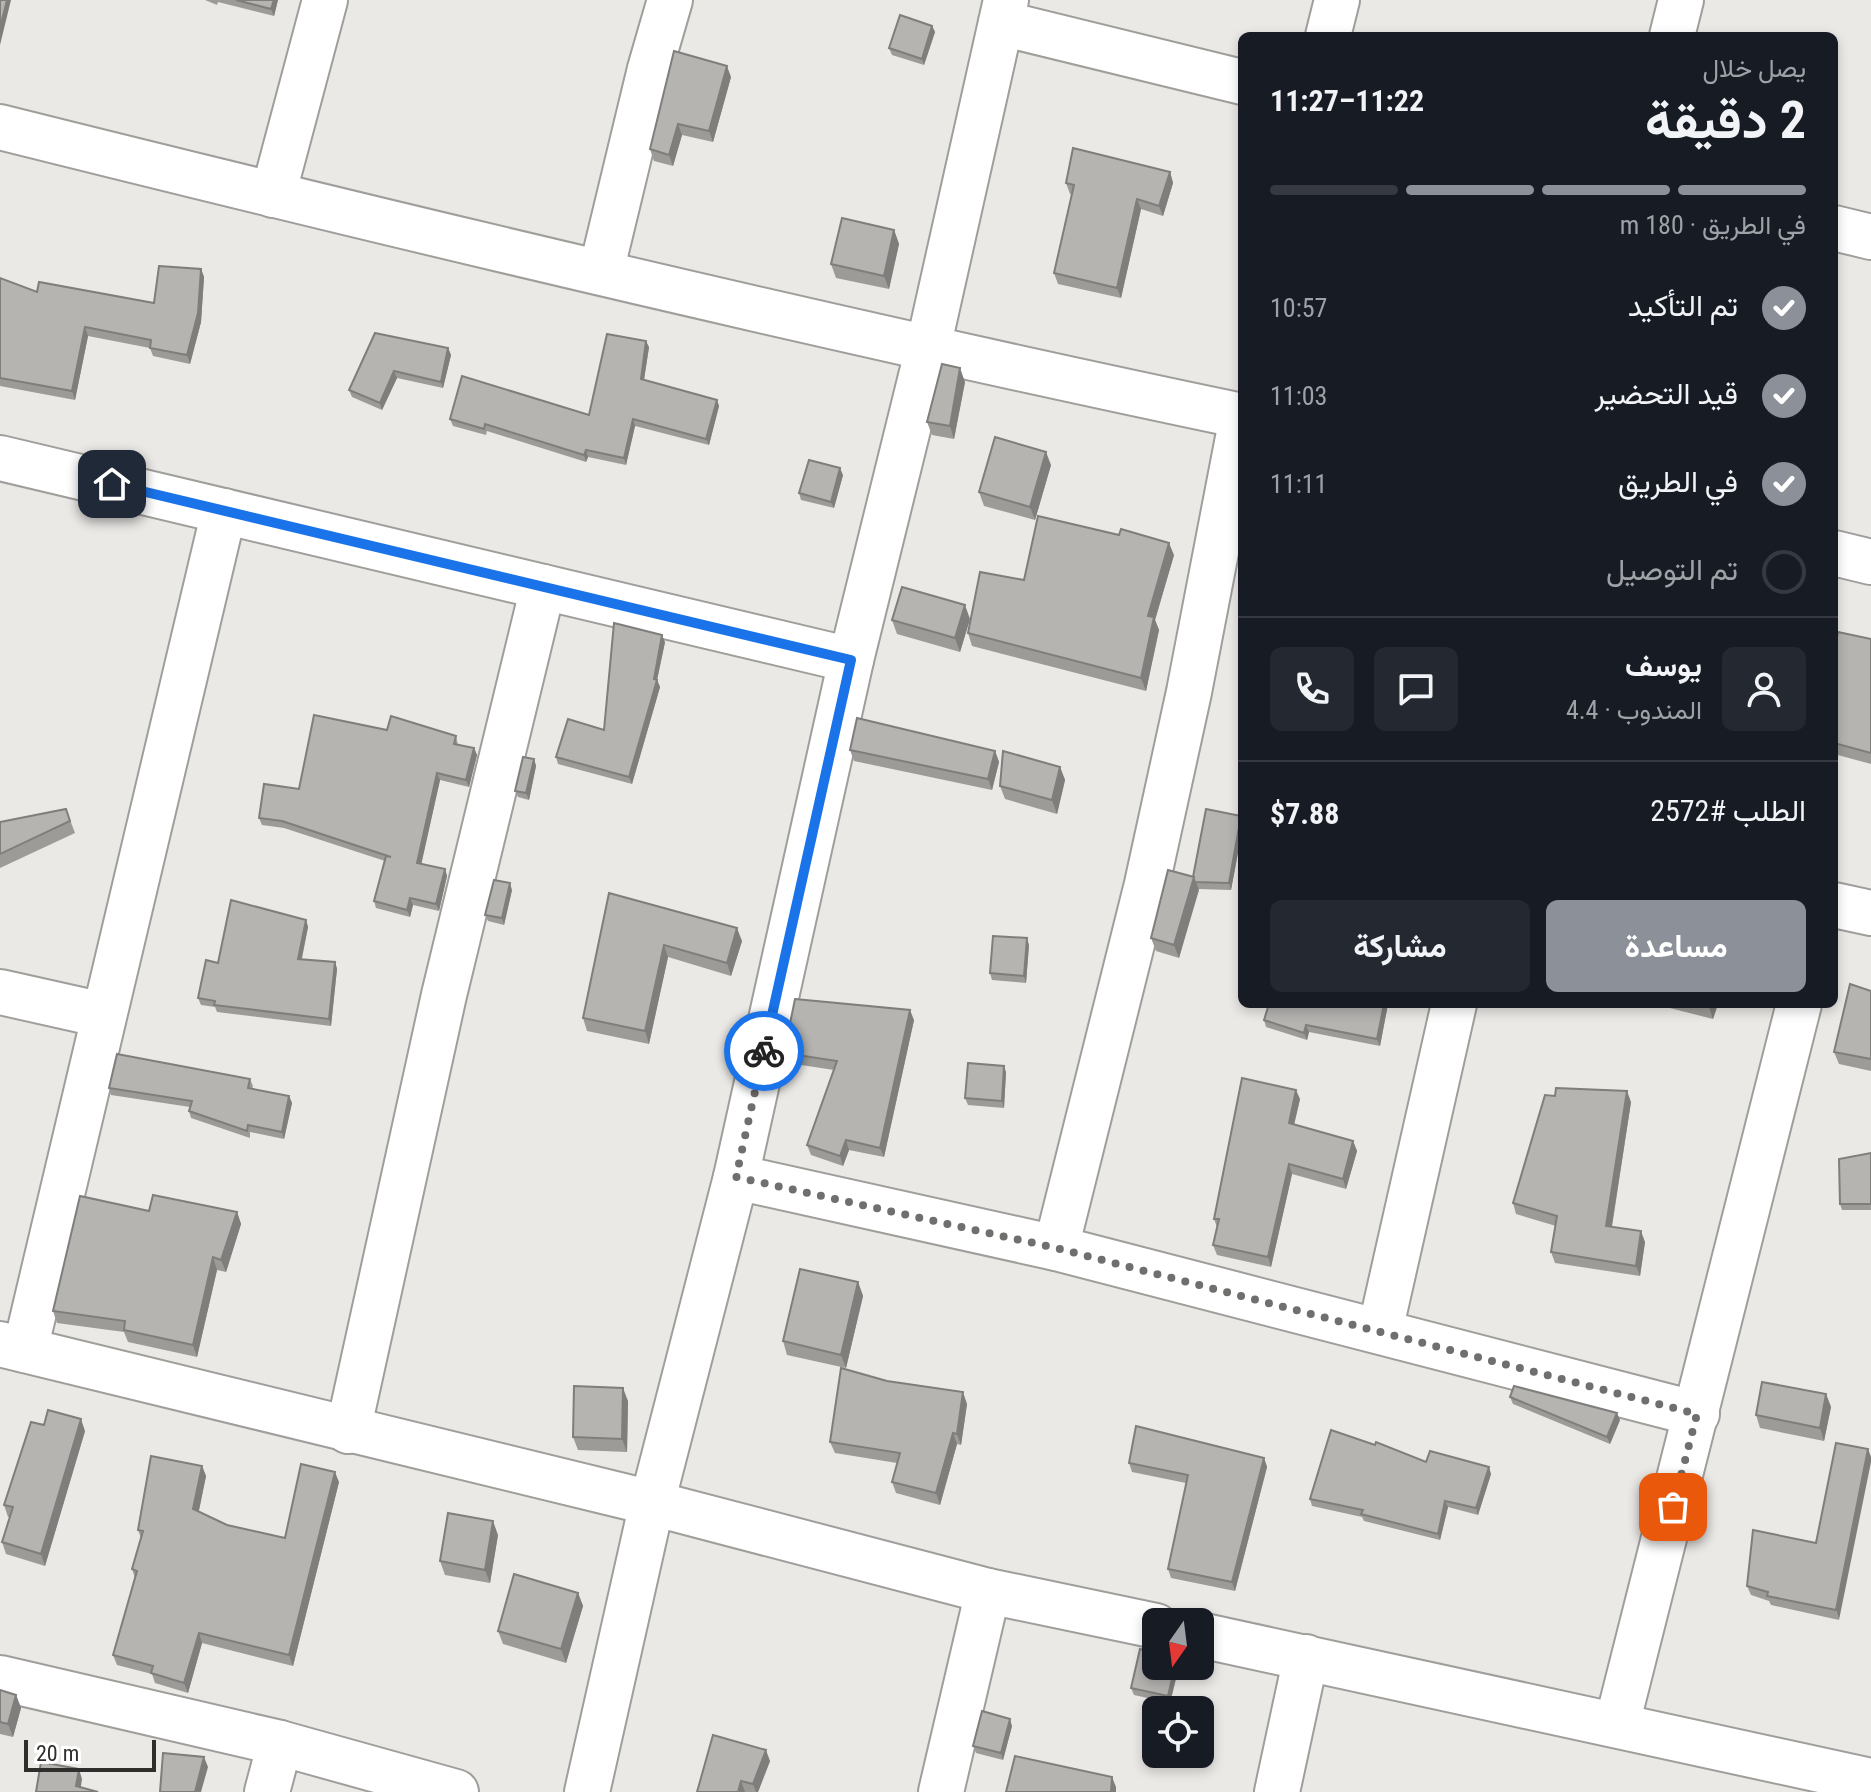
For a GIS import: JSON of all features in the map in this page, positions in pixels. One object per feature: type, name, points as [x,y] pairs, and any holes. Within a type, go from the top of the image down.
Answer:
[{"type":"street","points":[[273,195],[325,0]]},
{"type":"street","points":[[601,272],[670,0]]},
{"type":"street","points":[[1329,32],[1337,0]]},
{"type":"street","points":[[1673,32],[1681,0]]},
{"type":"street","points":[[587,1792],[652,1503],[736,1177],[851,660],[928,348],[1004,12],[1238,81]]},
{"type":"street","points":[[0,127],[601,272],[1238,416]]},
{"type":"street","points":[[1838,229],[1871,237]]},
{"type":"street","points":[[1056,1248],[1147,884],[1189,692],[1238,438]]},
{"type":"street","points":[[0,458],[851,660]]},
{"type":"street","points":[[224,511],[103,1015],[13,1347],[652,1503],[988,1591],[1142,1623]]},
{"type":"street","points":[[1838,554],[1871,562]]},
{"type":"street","points":[[348,1431],[444,995],[543,587]]},
{"type":"street","points":[[1838,906],[1871,913]]},
{"type":"street","points":[[0,992],[103,1015]]},
{"type":"street","points":[[1380,1331],[1453,1008]]},
{"type":"street","points":[[1617,1724],[1798,1008]]},
{"type":"street","points":[[736,1177],[1056,1248],[1697,1414]]},
{"type":"street","points":[[941,1792],[988,1591]]},
{"type":"street","points":[[1214,1638],[1871,1781]]},
{"type":"street","points":[[1277,1792],[1306,1657]]},
{"type":"street","points":[[0,1678],[280,1743],[456,1792]]},
{"type":"street","points":[[267,1792],[280,1743]]},
{"type":"building","points":[[0,0],[7,0],[0,28]]},
{"type":"building","points":[[236,0],[274,0],[271,9]]},
{"type":"building","points":[[900,15],[932,26],[922,59],[889,48]]},
{"type":"building","points":[[674,51],[727,66],[709,131],[678,124],[669,155],[650,149]]},
{"type":"building","points":[[1073,148],[1170,172],[1159,206],[1137,199],[1117,288],[1054,273],[1074,185],[1066,183]]},
{"type":"building","points":[[842,218],[894,230],[884,276],[831,264]]},
{"type":"building","points":[[159,266],[201,269],[198,313],[187,355],[150,348],[151,340],[85,327],[72,391],[0,378],[0,278],[37,292],[39,282],[154,303]]},
{"type":"building","points":[[375,333],[448,348],[441,382],[394,371],[380,403],[349,390]]},
{"type":"building","points":[[607,334],[646,341],[641,379],[717,400],[706,439],[633,419],[624,458],[586,450],[584,455],[485,424],[484,429],[450,419],[462,376],[589,415]]},
{"type":"building","points":[[942,364],[960,368],[950,426],[927,422]]},
{"type":"building","points":[[995,437],[1046,452],[1030,507],[979,492]]},
{"type":"building","points":[[809,460],[840,468],[831,502],[799,493]]},
{"type":"building","points":[[1038,516],[1119,535],[1121,529],[1169,543],[1148,616],[1154,617],[1141,678],[968,633],[980,572],[1024,580]]},
{"type":"building","points":[[902,587],[965,605],[955,638],[892,620]]},
{"type":"building","points":[[614,623],[662,635],[654,679],[657,680],[629,777],[556,757],[568,719],[604,730]]},
{"type":"building","points":[[1838,632],[1871,639],[1871,753],[1838,744]]},
{"type":"building","points":[[314,715],[387,730],[391,716],[456,736],[454,744],[474,748],[466,780],[437,773],[417,863],[445,869],[436,904],[410,898],[407,910],[374,901],[386,856],[391,857],[282,821],[259,818],[264,784],[299,789]]},
{"type":"building","points":[[857,718],[995,751],[988,779],[850,750]]},
{"type":"building","points":[[1003,751],[1060,767],[1052,800],[1000,786]]},
{"type":"building","points":[[523,757],[534,759],[526,793],[515,791]]},
{"type":"building","points":[[66,809],[70,821],[0,854],[0,822]]},
{"type":"building","points":[[1206,809],[1238,815],[1229,883],[1195,882],[1193,877]]},
{"type":"building","points":[[1168,870],[1194,877],[1174,945],[1151,938]]},
{"type":"building","points":[[494,880],[510,883],[502,918],[485,915]]},
{"type":"building","points":[[609,893],[737,928],[727,963],[664,945],[645,1031],[583,1018]]},
{"type":"building","points":[[231,900],[306,920],[298,959],[335,962],[329,1019],[214,1005],[215,1001],[198,998],[206,960],[218,963]]},
{"type":"building","points":[[993,936],[1027,938],[1024,976],[990,973]]},
{"type":"building","points":[[1850,984],[1871,991],[1871,1059],[1834,1052]]},
{"type":"building","points":[[795,999],[910,1010],[880,1148],[846,1140],[840,1156],[807,1145],[837,1061],[784,1053]]},
{"type":"building","points":[[1268,1008],[1383,1008],[1377,1039],[1306,1025],[1304,1033],[1264,1020]]},
{"type":"building","points":[[117,1054],[250,1079],[248,1088],[289,1096],[282,1132],[248,1125],[247,1131],[189,1111],[192,1101],[109,1088]]},
{"type":"building","points":[[968,1063],[1004,1066],[1002,1101],[965,1098]]},
{"type":"building","points":[[1242,1078],[1296,1090],[1289,1123],[1353,1141],[1343,1179],[1289,1164],[1268,1257],[1213,1245],[1219,1219],[1214,1219]]},
{"type":"building","points":[[1556,1088],[1627,1091],[1606,1226],[1641,1231],[1636,1266],[1551,1252],[1557,1216],[1513,1203],[1545,1095],[1555,1096]]},
{"type":"building","points":[[1871,1153],[1871,1204],[1840,1204],[1839,1159]]},
{"type":"building","points":[[153,1195],[237,1212],[221,1260],[213,1257],[193,1345],[124,1330],[125,1321],[53,1311],[80,1196],[149,1211]]},
{"type":"building","points":[[800,1269],[858,1282],[841,1355],[783,1341]]},
{"type":"building","points":[[841,1368],[887,1381],[963,1392],[957,1434],[953,1433],[936,1493],[892,1482],[900,1453],[830,1442]]},
{"type":"building","points":[[1762,1382],[1826,1394],[1820,1428],[1756,1415]]},
{"type":"building","points":[[574,1386],[623,1388],[622,1439],[573,1437]]},
{"type":"building","points":[[1514,1386],[1617,1413],[1607,1437],[1510,1397]]},
{"type":"building","points":[[48,1410],[81,1419],[41,1554],[2,1542],[13,1507],[4,1505],[31,1422],[44,1425]]},
{"type":"building","points":[[1136,1426],[1264,1458],[1232,1582],[1168,1569],[1188,1475],[1129,1463]]},
{"type":"building","points":[[1331,1430],[1375,1445],[1376,1442],[1426,1462],[1430,1451],[1489,1467],[1476,1508],[1445,1501],[1438,1534],[1361,1514],[1363,1510],[1310,1499]]},
{"type":"building","points":[[1836,1443],[1868,1449],[1836,1610],[1767,1596],[1768,1592],[1747,1586],[1753,1530],[1816,1543]]},
{"type":"building","points":[[151,1456],[202,1466],[193,1509],[227,1525],[285,1538],[301,1464],[335,1472],[289,1655],[199,1633],[184,1683],[151,1673],[153,1666],[113,1655],[137,1571],[132,1569],[143,1531],[138,1530]]},
{"type":"building","points":[[448,1513],[493,1521],[485,1570],[440,1561]]},
{"type":"building","points":[[514,1574],[578,1593],[561,1649],[498,1631]]},
{"type":"building","points":[[1140,1649],[1142,1680],[1172,1680],[1168,1696],[1131,1688]]},
{"type":"building","points":[[0,1690],[16,1695],[8,1724],[0,1722]]},
{"type":"building","points":[[982,1711],[1010,1719],[1001,1753],[973,1746]]},
{"type":"building","points":[[713,1735],[766,1750],[753,1784],[741,1781],[738,1792],[697,1792]]},
{"type":"building","points":[[163,1753],[204,1757],[195,1792],[160,1792]]},
{"type":"building","points":[[1015,1756],[1112,1777],[1111,1792],[1006,1792]]},
{"type":"building","points":[[41,1762],[79,1769],[76,1786],[98,1792],[36,1792]]},
{"type":"way so far","points":[[764,1051],[736,1177],[1056,1248],[1697,1414],[1673,1507]]},
{"type":"route","points":[[112,484],[851,660],[764,1051]]}]
